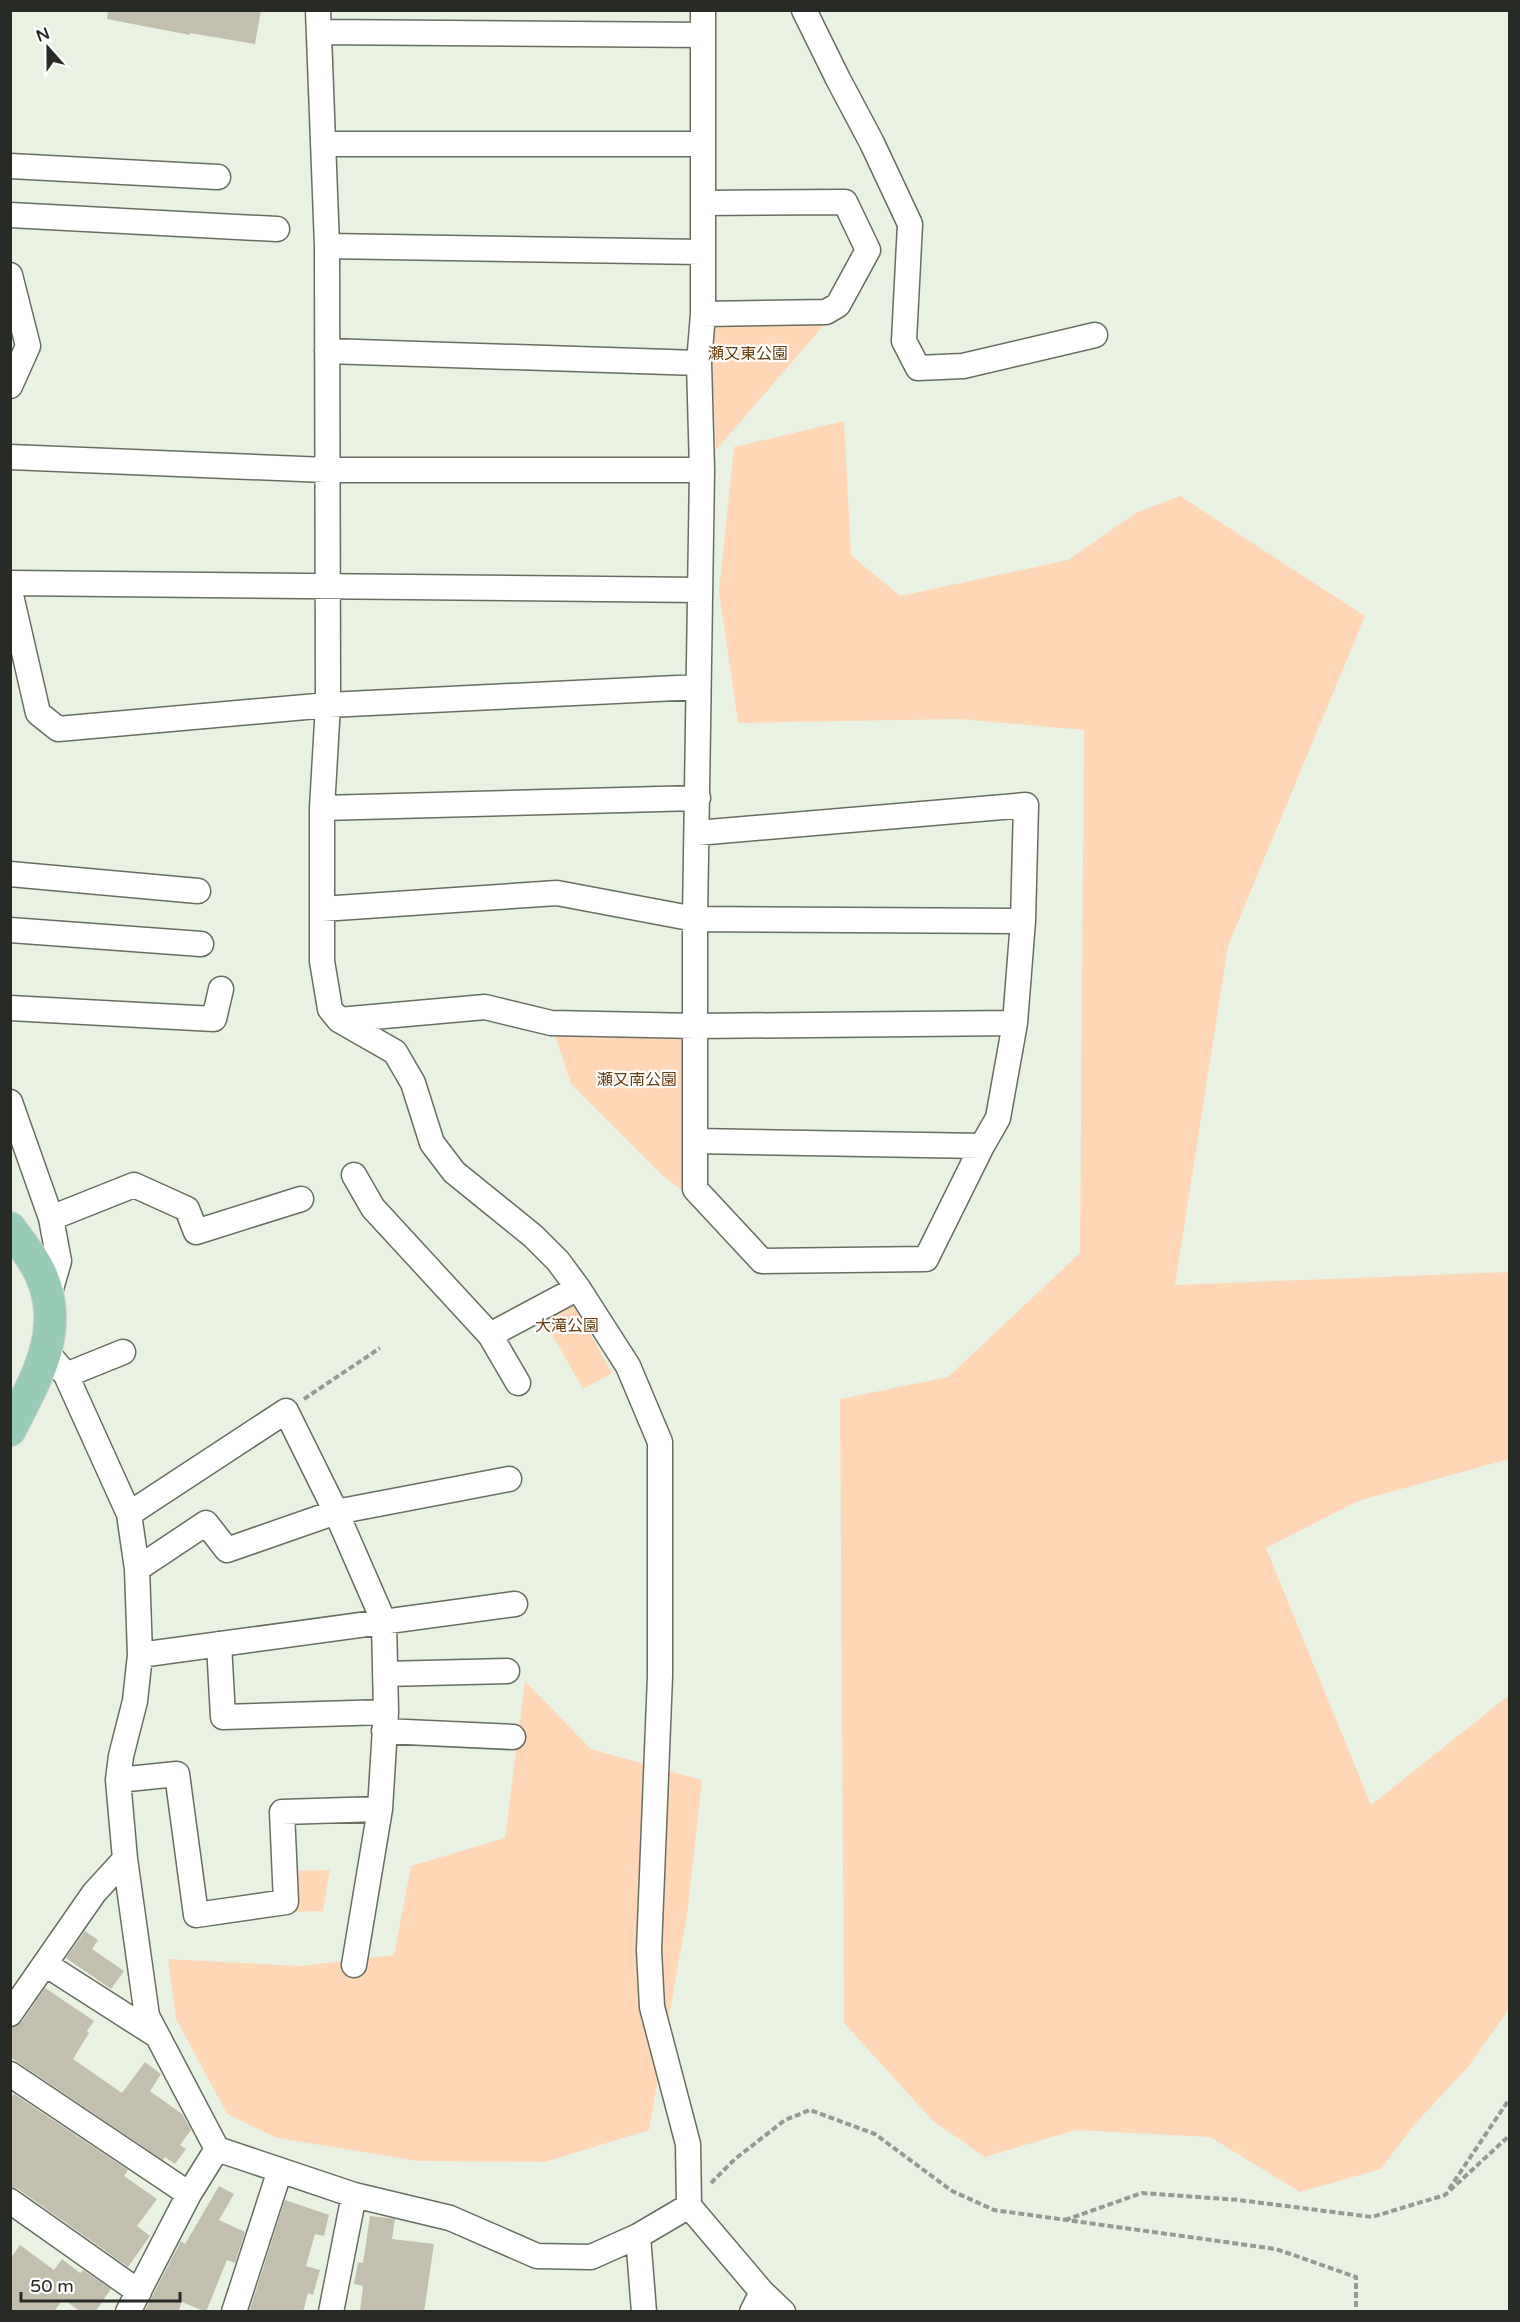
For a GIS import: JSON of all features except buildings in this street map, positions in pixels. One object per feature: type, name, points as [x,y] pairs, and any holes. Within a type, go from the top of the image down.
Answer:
[{"type":"main road","points":[[10,1228],[41,1275],[51,1316],[51,1334],[46,1351],[10,1430]]},
{"type":"street","points":[[697,833],[1026,805],[1023,921],[1015,1023],[998,1118],[926,1259],[762,1261],[696,1189],[695,919],[702,470],[699,363],[704,314],[702,252],[704,10]]},
{"type":"street","points":[[804,10],[872,142],[910,224],[904,341],[918,368],[963,366],[1095,335]]},
{"type":"street","points":[[703,35],[319,21],[327,246],[328,705],[322,808],[322,961],[330,1009],[339,1020],[395,1052],[413,1083],[432,1143],[454,1172],[533,1236],[558,1261],[578,1288],[628,1366],[660,1442],[660,1676],[649,1950],[652,2007],[673,2078],[688,2144],[689,2206],[757,2302],[783,2312]]},
{"type":"street","points":[[323,144],[703,144]]},
{"type":"street","points":[[10,166],[218,177]]},
{"type":"street","points":[[703,203],[845,202],[868,250],[838,305],[826,312],[704,314]]},
{"type":"street","points":[[10,215],[277,229]]},
{"type":"street","points":[[327,246],[702,252]]},
{"type":"street","points":[[10,275],[14,307],[28,346],[10,386]]},
{"type":"street","points":[[327,351],[699,363]]},
{"type":"street","points":[[10,457],[326,470],[702,470]]},
{"type":"street","points":[[10,583],[699,590]]},
{"type":"street","points":[[10,591],[38,713],[58,729],[328,705],[698,687]]},
{"type":"street","points":[[322,808],[698,798]]},
{"type":"street","points":[[10,874],[198,891]]},
{"type":"street","points":[[322,909],[557,893],[695,919],[1023,921]]},
{"type":"street","points":[[10,930],[201,944]]},
{"type":"street","points":[[10,1008],[214,1019],[220,989]]},
{"type":"street","points":[[339,1020],[485,1007],[551,1023],[696,1026],[1015,1023]]},
{"type":"street","points":[[10,1102],[51,1218],[59,1261],[48,1299]]},
{"type":"street","points":[[696,1141],[982,1146]]},
{"type":"street","points":[[354,1175],[373,1208],[490,1335],[518,1383]]},
{"type":"street","points":[[51,1218],[134,1185],[187,1209],[196,1232],[301,1199]]},
{"type":"street","points":[[490,1335],[578,1288]]},
{"type":"street","points":[[46,1351],[66,1375],[129,1514],[137,1569],[140,1656],[135,1701],[121,1756],[118,1780],[125,1859],[147,2016],[217,2149],[354,2195],[450,2218],[537,2256],[591,2257],[638,2236],[689,2206]]},
{"type":"street","points":[[66,1375],[123,1352]]},
{"type":"street","points":[[129,1514],[286,1411],[336,1512],[384,1622],[385,1721],[380,1809],[354,1965]]},
{"type":"street","points":[[137,1569],[206,1524],[227,1550],[336,1512],[509,1479]]},
{"type":"street","points":[[140,1656],[515,1604]]},
{"type":"street","points":[[219,1644],[224,1717],[385,1721],[513,1737]]},
{"type":"street","points":[[385,1674],[507,1671]]},
{"type":"street","points":[[118,1780],[177,1774],[196,1915],[286,1902],[282,1812],[380,1809]]},
{"type":"street","points":[[10,2014],[94,1893],[125,1859]]},
{"type":"street","points":[[45,1964],[156,2035]]},
{"type":"street","points":[[10,2074],[189,2194]]},
{"type":"street","points":[[10,2201],[134,2302],[189,2194],[217,2149]]},
{"type":"street","points":[[234,2312],[280,2170]]},
{"type":"street","points":[[331,2312],[354,2195]]},
{"type":"street","points":[[638,2236],[644,2312]]},
{"type":"path","points":[[286,1411],[380,1348]]},
{"type":"path","points":[[1445,2195],[1509,2098]]},
{"type":"path","points":[[689,2206],[735,2159],[785,2120],[810,2110],[875,2134],[952,2192],[994,2210],[1276,2249],[1356,2277],[1356,2312]]},
{"type":"path","points":[[1064,2220],[1142,2193],[1239,2199],[1372,2217],[1445,2195],[1509,2135]]},
{"type":"green space","name":"瀬又東公園","points":[[718,316],[829,319],[716,450],[710,326]]},
{"type":"green space","points":[[844,421],[851,555],[900,596],[1068,560],[1136,513],[1180,496],[1365,616],[1228,946],[1175,1285],[1509,1272],[1509,1459],[1358,1501],[1266,1548],[1371,1805],[1509,1695],[1509,2009],[1468,2067],[1414,2125],[1381,2169],[1300,2192],[1210,2137],[1076,2130],[985,2157],[933,2121],[844,2023],[840,1399],[948,1377],[1080,1253],[1084,730],[958,719],[738,723],[719,591],[734,447]]},
{"type":"green space","name":"瀬又南公園","points":[[551,1023],[686,1035],[686,1193],[663,1176],[571,1084]]},
{"type":"green space","name":"大滝公園","points":[[572,1301],[612,1373],[583,1389],[542,1317]]},
{"type":"green space","points":[[525,1681],[591,1749],[702,1780],[687,1915],[649,2130],[545,2162],[418,2161],[277,2138],[227,2114],[176,2019],[168,1959],[300,1966],[394,1955],[411,1866],[505,1838]]},
{"type":"green space","points":[[330,1870],[323,1911],[294,1912],[293,1871]]}]
